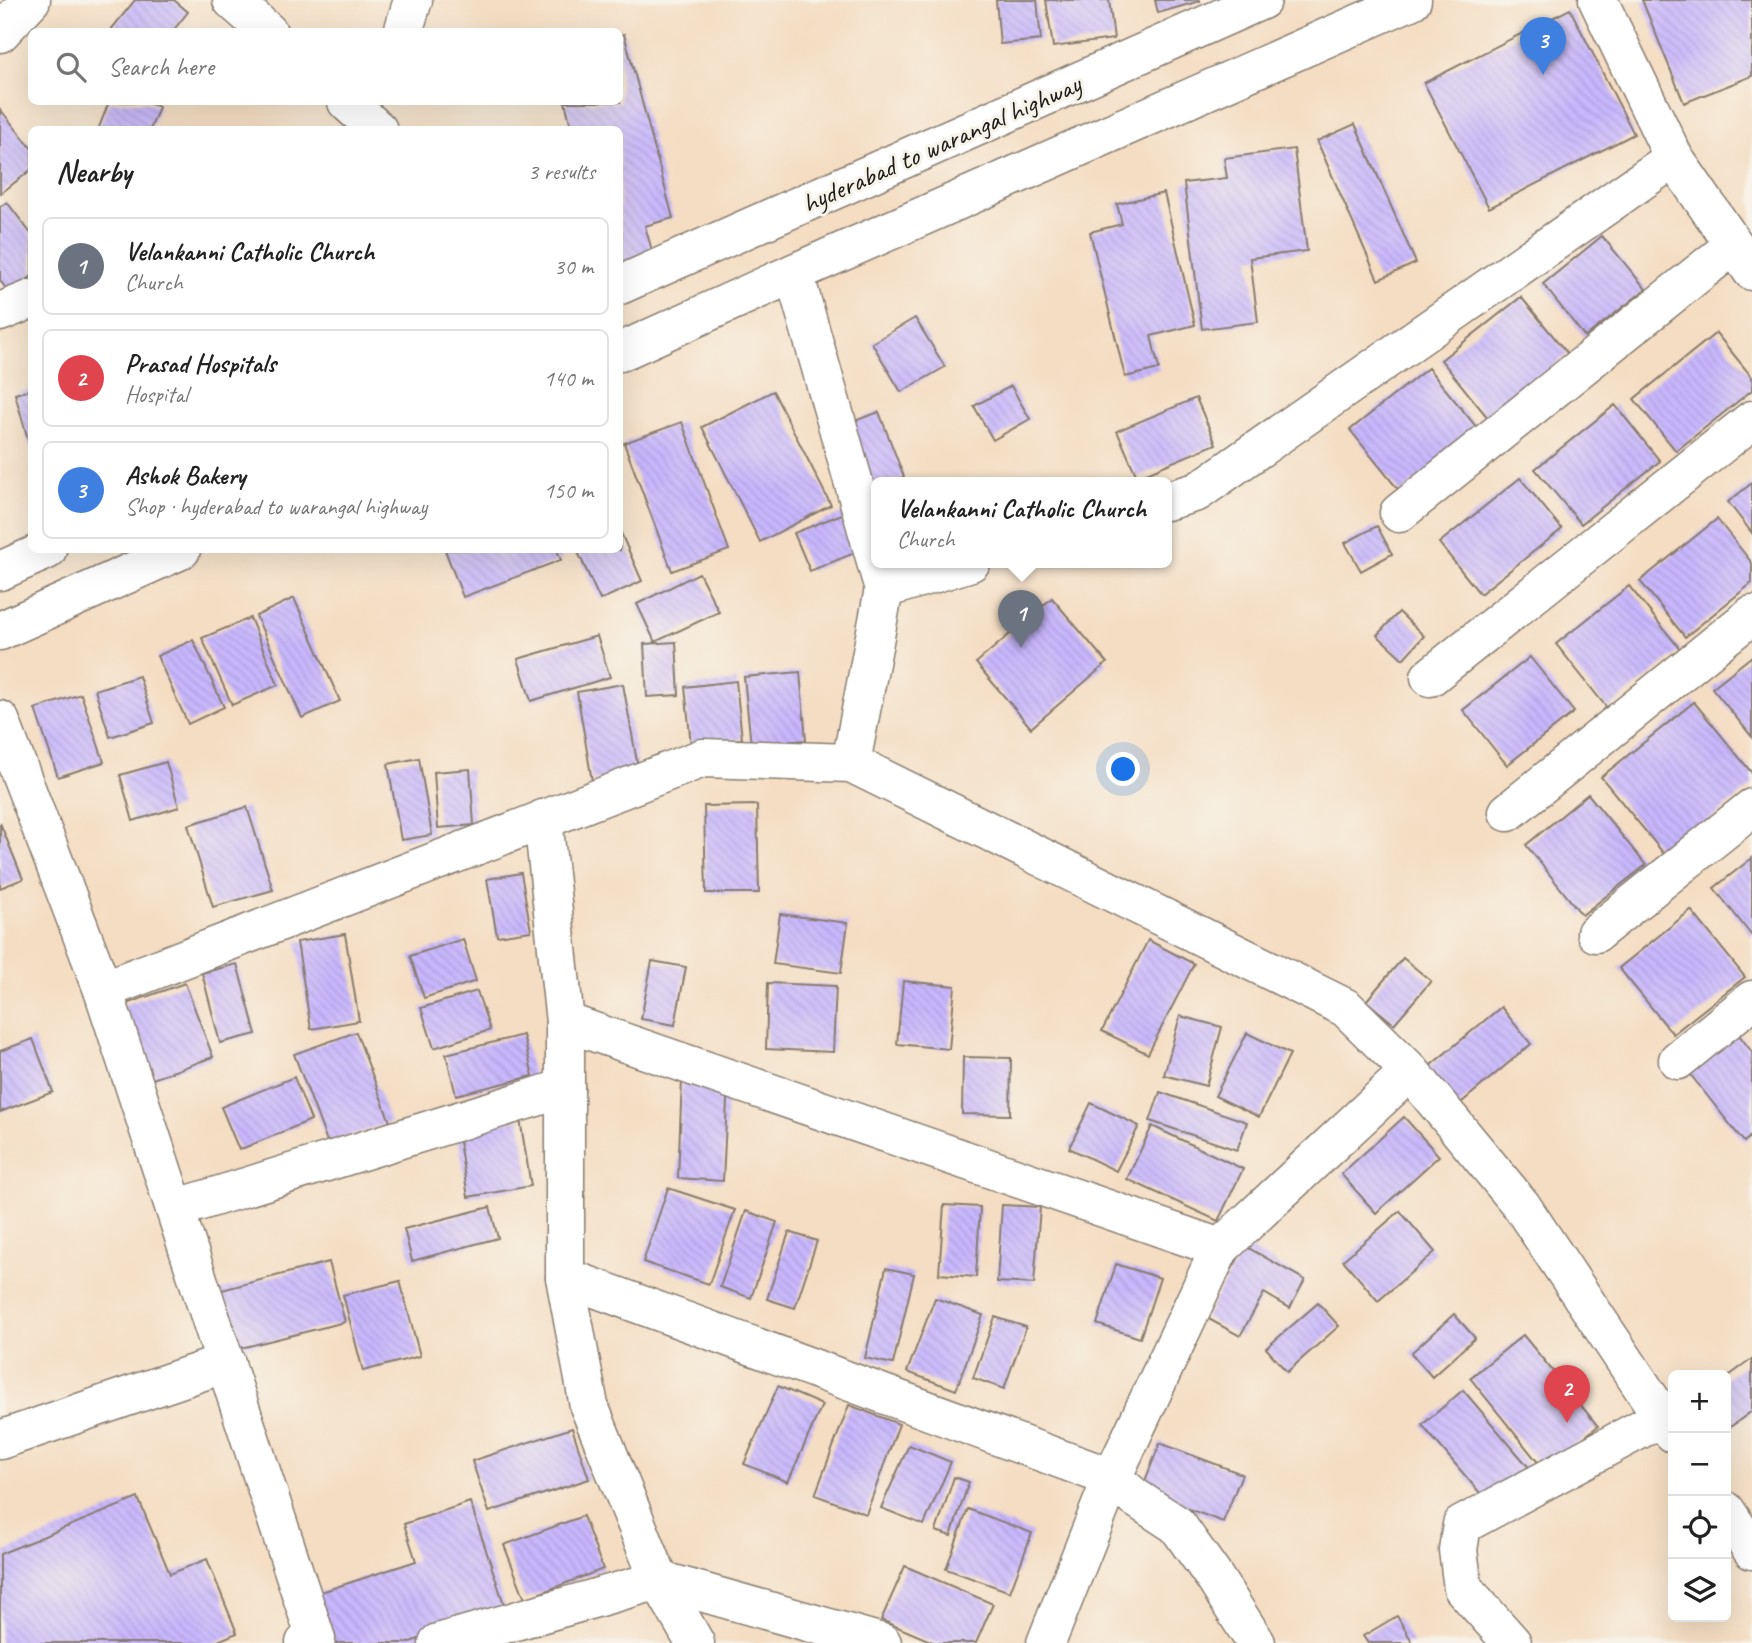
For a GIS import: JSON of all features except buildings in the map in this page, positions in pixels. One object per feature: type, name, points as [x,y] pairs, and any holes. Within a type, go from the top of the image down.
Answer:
[{"type":"street","points":[[0,33],[32,0]]},
{"type":"street","points":[[232,0],[264,28]]},
{"type":"street","points":[[404,28],[413,0]]},
{"type":"street","name":"hyderabad to warangal highway","points":[[623,284],[1262,0]]},
{"type":"street","points":[[623,351],[1412,0]]},
{"type":"street","points":[[1398,513],[1743,258],[1674,158],[1598,0]]},
{"type":"street","points":[[1172,499],[1196,492],[1674,158]]},
{"type":"street","points":[[794,273],[871,543]]},
{"type":"street","points":[[0,312],[28,301]]},
{"type":"street","points":[[1430,677],[1752,419]]},
{"type":"street","points":[[0,572],[41,553]]},
{"type":"street","points":[[0,631],[174,553]]},
{"type":"street","points":[[851,763],[879,571],[910,568]]},
{"type":"street","points":[[1508,812],[1752,615]]},
{"type":"street","points":[[0,720],[103,990],[226,1363],[313,1642]]},
{"type":"street","points":[[103,990],[704,758],[851,763],[1346,1008],[1410,1071],[1521,1205],[1668,1425],[1462,1525],[1458,1550],[1464,1588],[1512,1643]]},
{"type":"street","points":[[1596,933],[1752,808]]},
{"type":"street","points":[[543,819],[565,1022],[565,1277],[589,1406],[659,1580],[695,1643]]},
{"type":"street","points":[[1678,1060],[1752,1000]]},
{"type":"street","points":[[565,1022],[1220,1248]]},
{"type":"street","points":[[1046,1643],[1112,1478],[1220,1248],[1410,1071]]},
{"type":"street","points":[[175,1209],[565,1088]]},
{"type":"street","points":[[565,1277],[1112,1478],[1134,1497],[1177,1525],[1256,1643]]},
{"type":"street","points":[[0,1440],[226,1363]]},
{"type":"street","points":[[1731,1518],[1752,1550]]},
{"type":"street","points":[[438,1643],[659,1580],[882,1643]]},
{"type":"place","name":"Ashok Bakery","points":[[1543,75]]},
{"type":"place","name":"Velankanni Catholic Church","points":[[1021,648]]},
{"type":"place","name":"Prasad Hospitals","points":[[1567,1423]]}]
